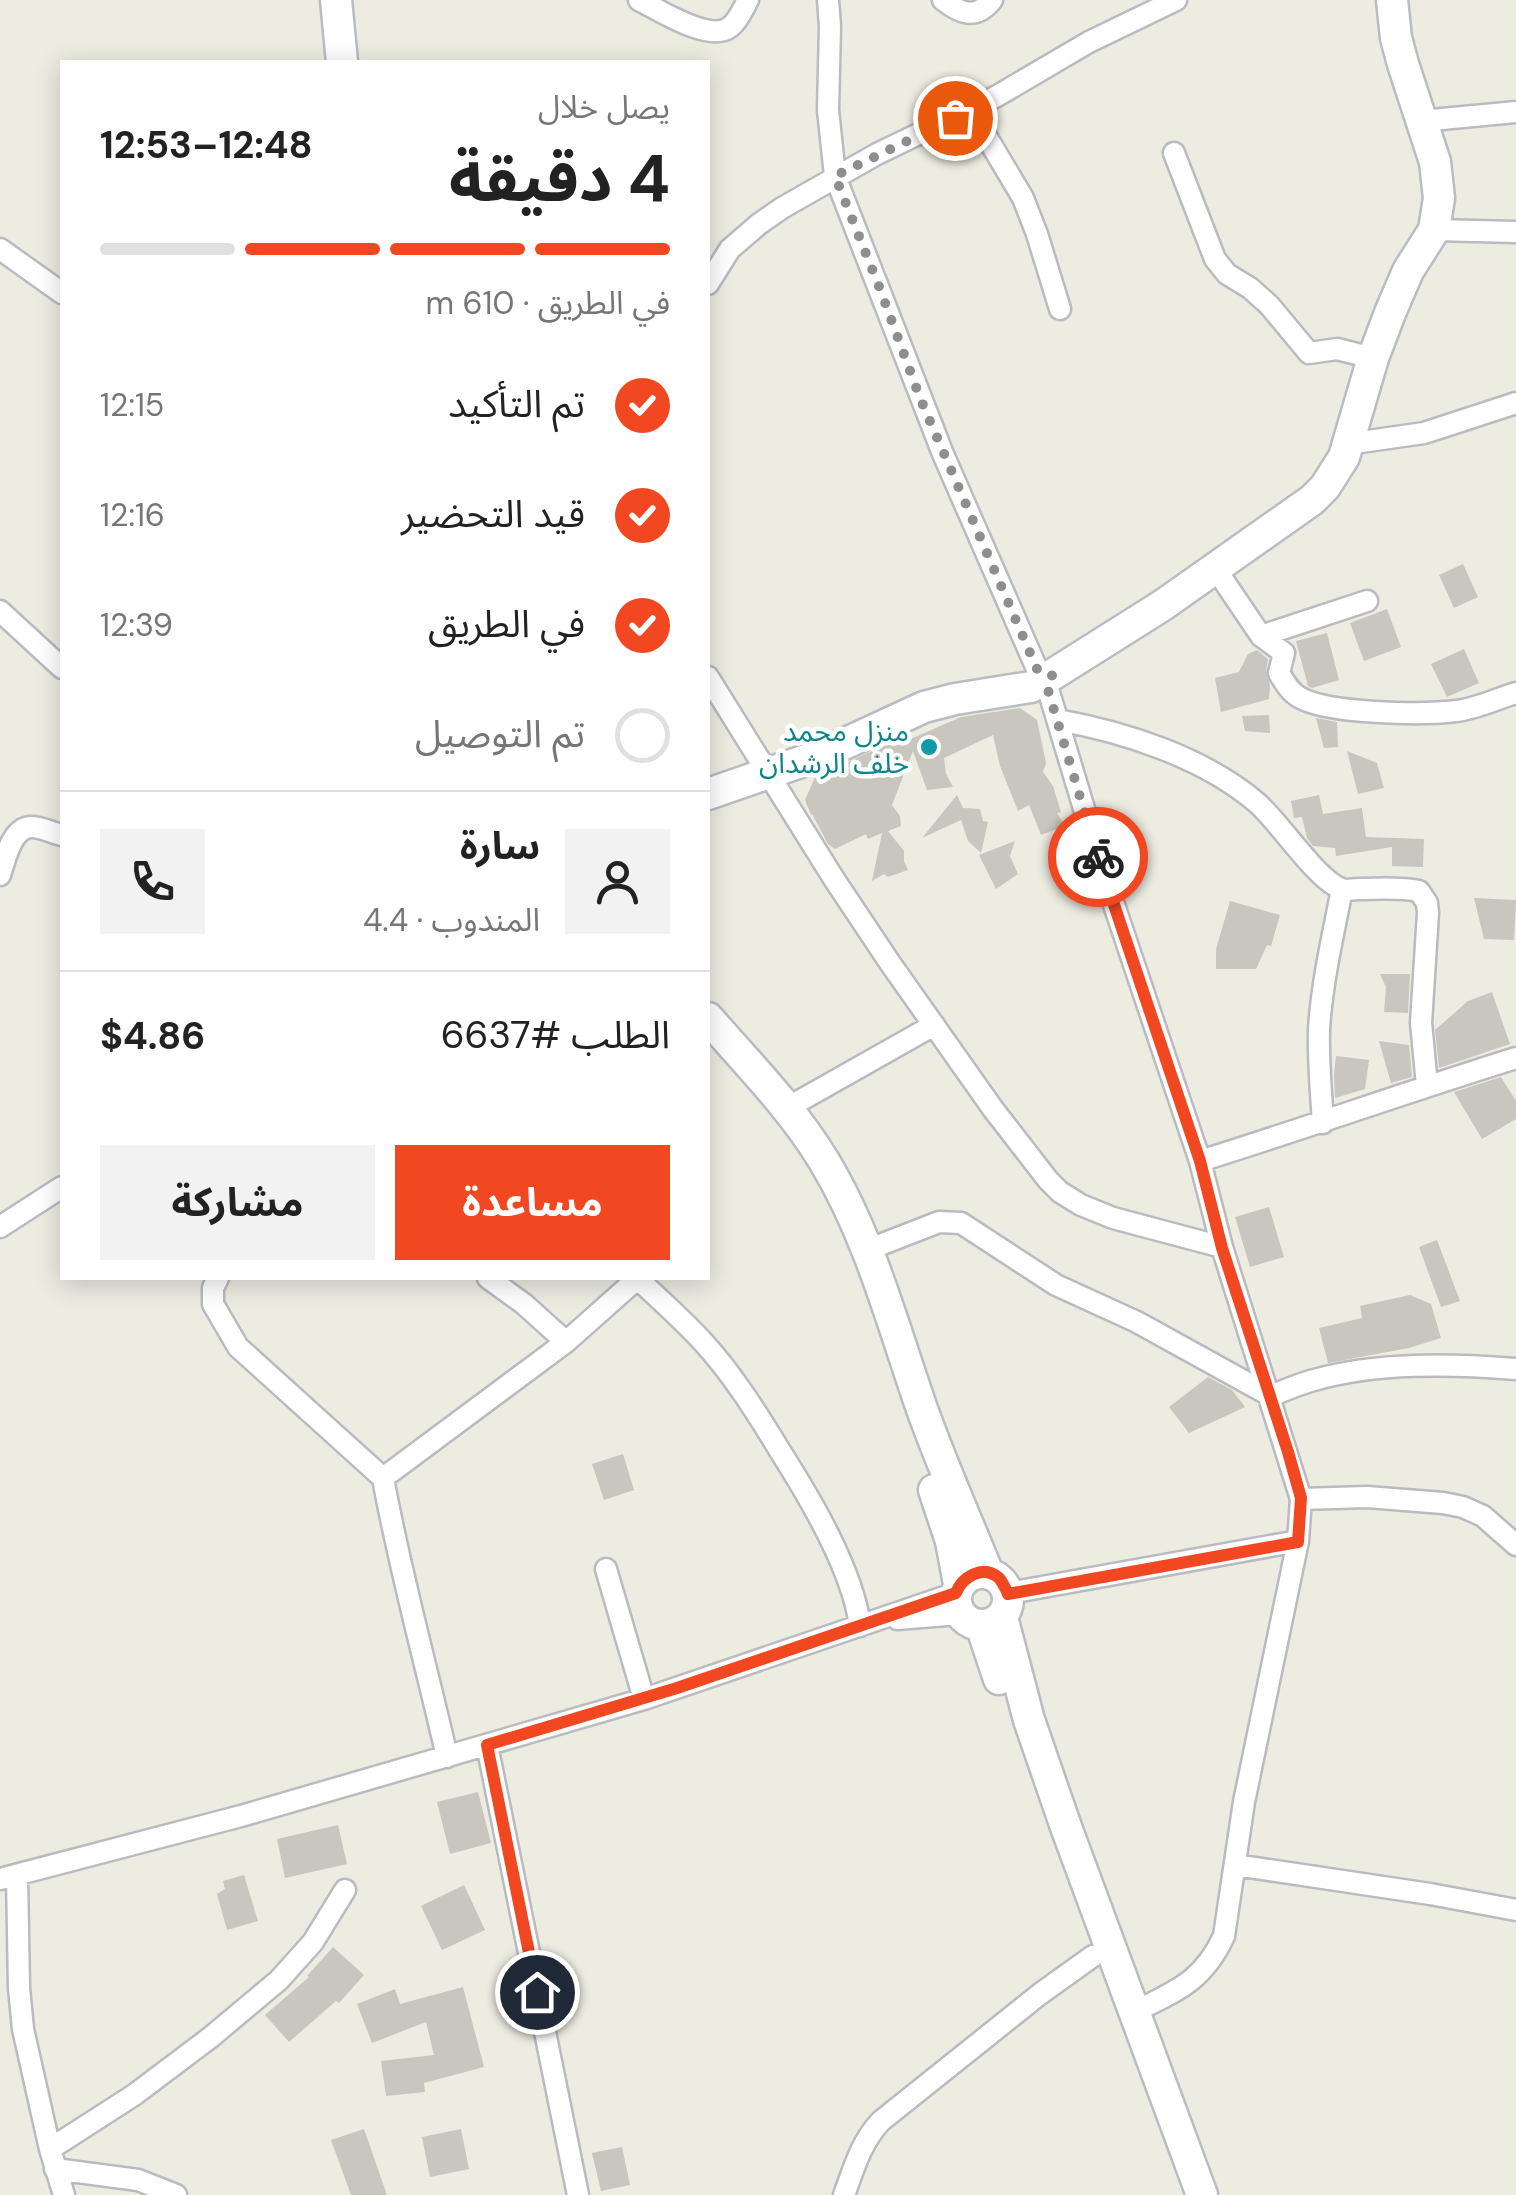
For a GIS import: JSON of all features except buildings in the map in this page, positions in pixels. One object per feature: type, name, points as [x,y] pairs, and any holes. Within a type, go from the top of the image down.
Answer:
[{"type":"main road","points":[[315,0],[321,60]]},
{"type":"main road","points":[[336,0],[342,60]]},
{"type":"main road","points":[[710,793],[818,756],[924,707],[1042,680],[1163,605],[1312,500],[1335,474],[1372,358],[1408,271],[1434,230],[1439,198],[1437,177],[1396,38],[1392,0]]},
{"type":"main road","points":[[710,1020],[787,1108],[825,1163],[867,1250],[924,1413],[1045,1820],[1184,2195]]},
{"type":"main road","points":[[710,1044],[778,1121],[826,1194],[864,1288],[951,1541],[1030,1720],[1202,2195]]},
{"type":"street","points":[[639,0],[699,29],[718,32],[732,26],[748,0]]},
{"type":"street","points":[[828,0],[828,110],[835,176],[936,437],[1058,720],[1104,875],[1200,1161],[1222,1248],[1301,1498],[1298,1542],[1244,1802],[1224,1936],[1215,1954],[1190,1982],[1136,2011]]},
{"type":"street","points":[[943,0],[968,15],[984,10],[992,0]]},
{"type":"street","points":[[710,281],[730,250],[758,224],[835,176],[970,110],[1089,42],[1175,0]]},
{"type":"street","points":[[970,110],[1023,198],[1060,309]]},
{"type":"street","points":[[1421,121],[1516,112]]},
{"type":"street","points":[[1174,153],[1208,246],[1227,274],[1262,298],[1309,353],[1337,349],[1372,358]]},
{"type":"street","points":[[1434,230],[1516,232]]},
{"type":"street","points":[[0,248],[60,292]]},
{"type":"street","points":[[1347,444],[1424,433],[1516,402]]},
{"type":"street","points":[[1215,568],[1260,636],[1284,653],[1280,674],[1292,692],[1309,702],[1348,710],[1458,711],[1516,693]]},
{"type":"street","points":[[1260,636],[1367,601]]},
{"type":"street","points":[[0,610],[60,666]]},
{"type":"street","points":[[710,680],[834,879],[993,1109],[1048,1180],[1081,1206],[1222,1248]]},
{"type":"street","points":[[1058,720],[1100,728],[1162,748],[1228,783],[1256,802],[1310,862],[1342,890],[1419,891],[1425,897],[1428,913],[1421,1023],[1427,1085]]},
{"type":"street","points":[[0,875],[12,841],[25,828],[60,834]]},
{"type":"street","points":[[1323,1123],[1319,1027],[1342,890]]},
{"type":"street","points":[[787,1108],[934,1025]]},
{"type":"street","points":[[1200,1161],[1516,1058]]},
{"type":"street","points":[[0,1227],[60,1187]]},
{"type":"street","points":[[867,1250],[939,1222],[962,1223],[1056,1285],[1137,1322],[1271,1396],[1316,1379],[1375,1370],[1434,1365],[1516,1369]]},
{"type":"street","points":[[217,1280],[212,1294],[215,1310],[238,1347],[383,1478],[396,1553],[446,1757]]},
{"type":"street","points":[[491,1280],[566,1342]]},
{"type":"street","points":[[383,1478],[566,1342],[636,1280]]},
{"type":"street","points":[[640,1280],[705,1344],[758,1415],[824,1527],[867,1623]]},
{"type":"street","points":[[1301,1498],[1367,1497],[1463,1506],[1483,1516],[1516,1544]]},
{"type":"street","points":[[64,2195],[52,2159],[20,2009],[8,1878],[241,1816],[644,1699],[867,1623],[1298,1542]]},
{"type":"street","points":[[606,1569],[644,1699]]},
{"type":"street","points":[[487,1745],[578,2195]]},
{"type":"street","points":[[1235,1865],[1516,1910]]},
{"type":"street","points":[[52,2159],[280,1980],[312,1942],[345,1890]]},
{"type":"street","points":[[844,2195],[862,2146],[881,2121],[1093,1956]]},
{"type":"street","points":[[52,2159],[138,2180],[176,2195]]},
{"type":"way so far","points":[[955,118],[835,176],[909,370],[988,560],[1037,669],[1048,670],[1052,675],[1048,690],[1098,857]]},
{"type":"place","name":"منزل محمد خلف الرشدان","points":[[929,747]]},
{"type":"route","points":[[537,1992],[487,1745],[677,1688],[956,1593],[959,1584],[974,1573],[1000,1578],[1008,1594],[1298,1542],[1301,1498],[1288,1452],[1222,1248],[1200,1161],[1098,857]]}]
